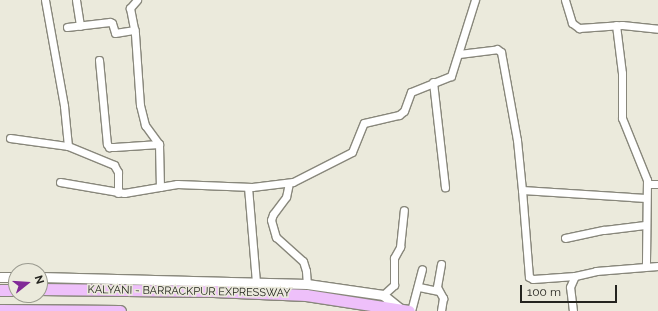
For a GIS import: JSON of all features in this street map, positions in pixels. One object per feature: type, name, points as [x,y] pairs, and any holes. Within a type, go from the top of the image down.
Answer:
[{"type":"highway","name":"KALYANI - BARRACKPUR EXPRESSWAY","points":[[48,289],[213,291],[306,295],[407,310]]},
{"type":"highway","name":"KALYANI - BARRACKPUR EXPRESSWAY","points":[[0,310],[120,311]]},
{"type":"street","points":[[45,0],[64,106],[68,146]]},
{"type":"street","points":[[76,0],[80,26]]},
{"type":"street","points":[[137,0],[130,6],[135,30],[139,101],[143,122],[159,144],[160,187]]},
{"type":"street","points":[[60,182],[118,193],[186,184],[248,187],[289,183],[352,152],[364,123],[402,113],[411,92],[451,76],[475,0]]},
{"type":"street","points":[[565,0],[570,20],[575,26],[583,28],[616,25],[658,29]]},
{"type":"street","points":[[67,27],[110,22],[112,23],[115,33],[135,30]]},
{"type":"street","points":[[616,25],[622,73],[622,118],[645,174],[647,184],[645,225],[646,266]]},
{"type":"street","points":[[459,54],[497,49],[501,52],[517,140],[522,190],[527,275],[533,279],[575,276],[585,273],[658,266]]},
{"type":"street","points":[[99,60],[107,144],[114,147],[159,144]]},
{"type":"street","points":[[433,82],[445,187]]},
{"type":"street","points":[[10,138],[68,146],[114,165],[118,172],[118,193]]},
{"type":"street","points":[[289,183],[286,197],[273,214],[271,220],[276,237],[303,261],[306,271],[307,284]]},
{"type":"street","points":[[647,184],[658,184]]},
{"type":"street","points":[[248,187],[256,282]]},
{"type":"street","points":[[522,190],[646,198]]},
{"type":"street","points":[[383,295],[394,285],[394,258],[400,247],[404,210]]},
{"type":"street","points":[[565,238],[604,230],[645,225]]},
{"type":"street","points":[[441,264],[438,291],[443,298],[441,311]]},
{"type":"street","points":[[48,276],[307,284],[383,295],[407,310],[418,287],[422,269]]},
{"type":"street","points":[[573,311],[570,287],[575,276]]},
{"type":"street","points":[[418,287],[438,291]]}]
